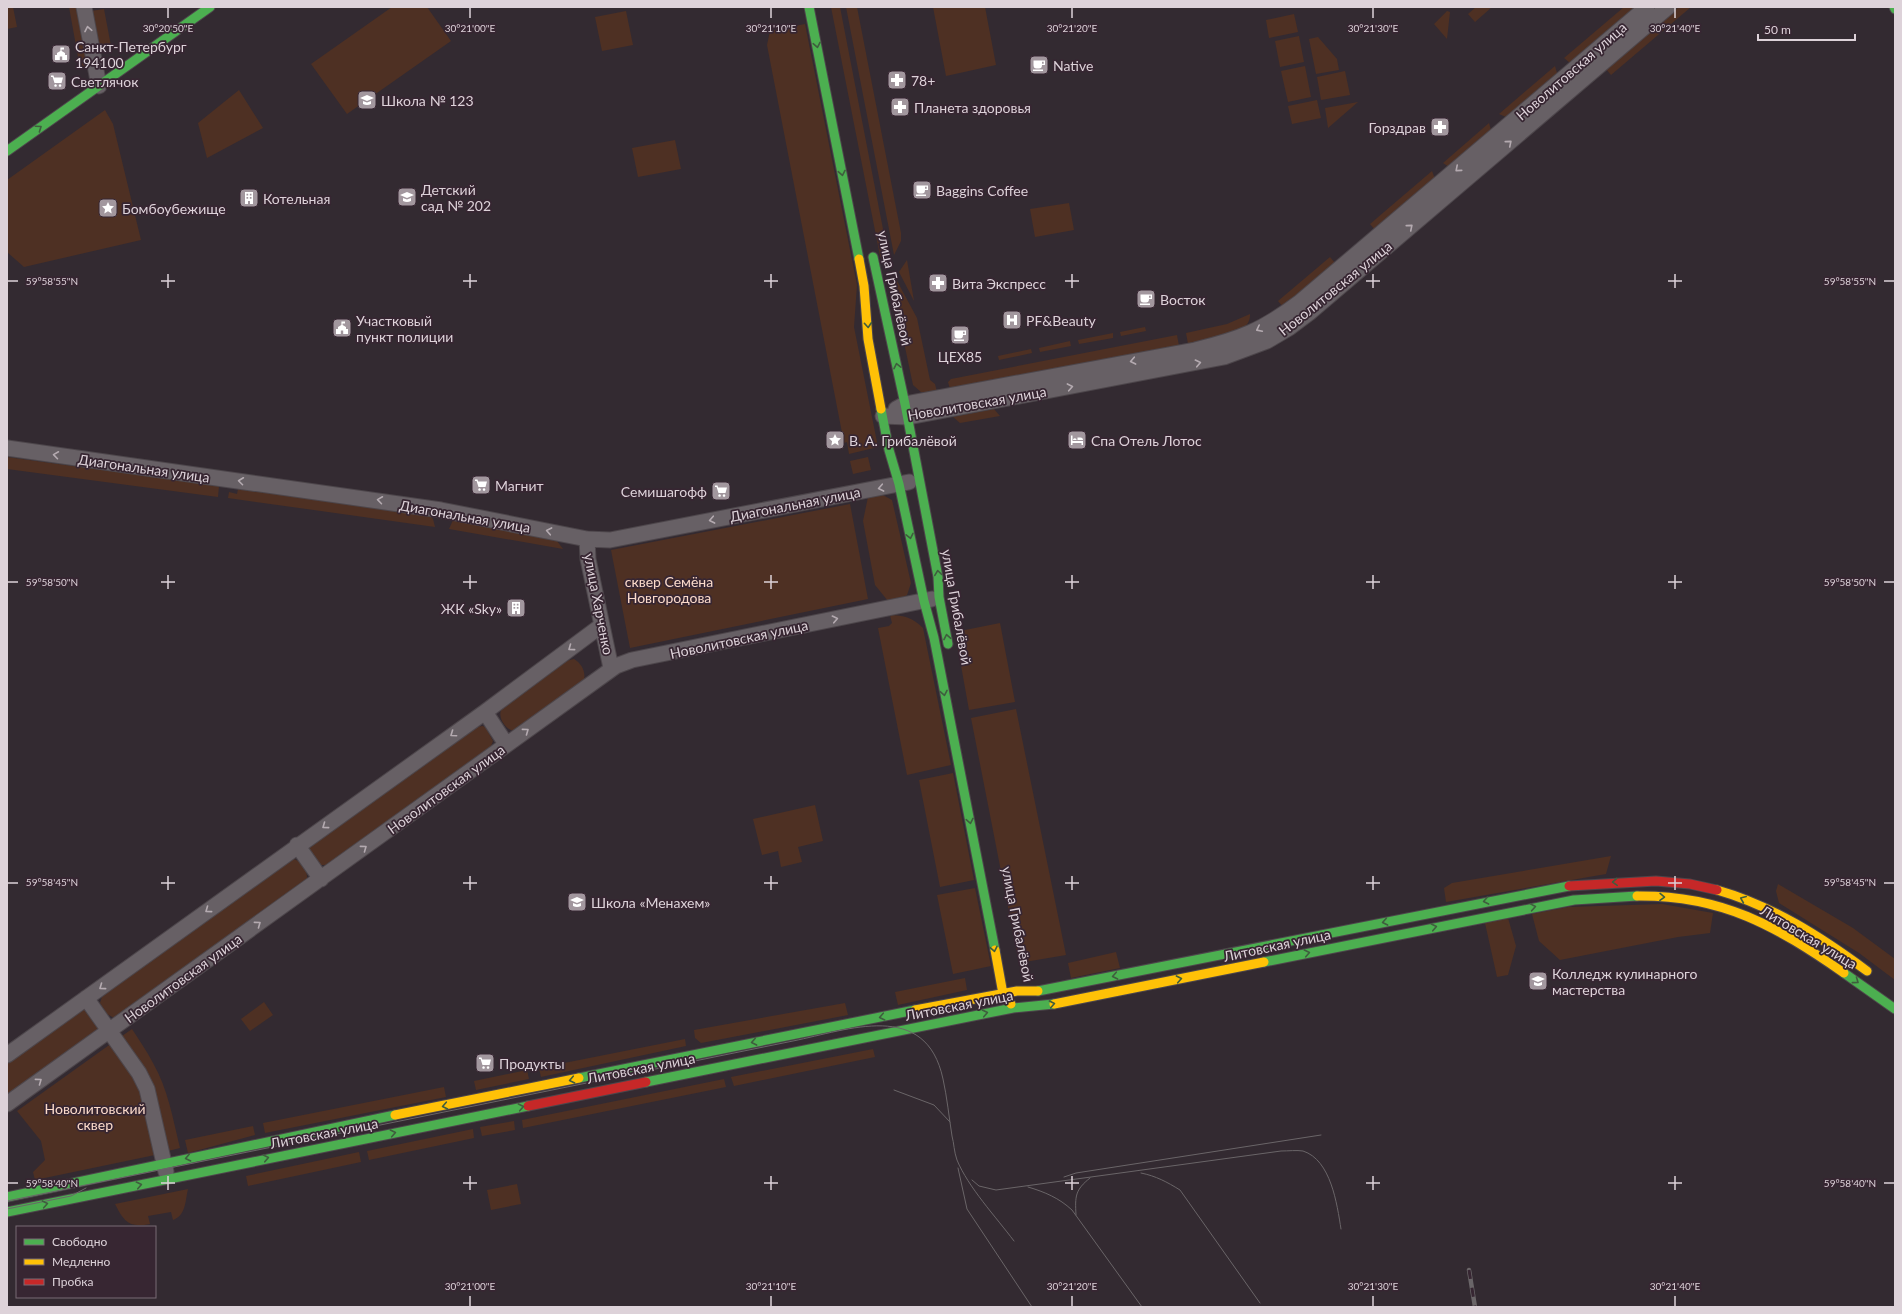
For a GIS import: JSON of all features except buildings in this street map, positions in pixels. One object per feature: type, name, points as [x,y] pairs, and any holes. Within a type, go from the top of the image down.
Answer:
[{"type":"street","points":[[84,7],[98,86]]},
{"type":"street","points":[[7,151],[210,7]]},
{"type":"street","name":"улица Грибалёвой","points":[[809,7],[864,286],[868,339],[889,450],[899,484],[924,601],[934,638],[1003,994],[1013,1008]]},
{"type":"street","name":"Новолитовская улица","points":[[883,416],[1195,350],[1241,338],[1260,329],[1300,302],[1647,7]]},
{"type":"street","name":"Новолитовская улица","points":[[907,411],[1198,363],[1246,350],[1266,341],[1288,328],[1309,312],[1668,7]]},
{"type":"street","name":"улица Грибалёвой","points":[[870,244],[907,411],[938,576],[939,597],[951,655]]},
{"type":"street","name":"Диагональная улица","points":[[7,448],[442,510],[587,539],[610,540],[920,480]]},
{"type":"street","name":"улица Харченко","points":[[587,539],[588,559],[612,668]]},
{"type":"street","name":"Новолитовская улица","points":[[7,1104],[321,880],[612,668],[632,660],[939,597]]},
{"type":"street","points":[[7,1055],[485,712],[602,625]]},
{"type":"street","points":[[485,712],[506,744]]},
{"type":"street","points":[[297,846],[321,880]]},
{"type":"street","name":"Литовская улица","points":[[7,1197],[164,1163],[953,1002],[1003,994],[1017,987],[1040,991],[1572,885],[1620,881],[1668,882],[1705,887],[1733,895],[1792,922],[1853,960],[1877,978]]},
{"type":"street","name":"Литовская улица","points":[[7,1212],[1013,1008],[1058,1003],[1574,900],[1667,897],[1702,901],[1755,920],[1810,950],[1895,1009]]},
{"type":"street","name":"улица Грибалёвой","points":[[1013,1008],[1017,987]]},
{"type":"street","points":[[86,998],[139,1073],[147,1089],[168,1179]]},
{"type":"green space","points":[[7,7],[13,7],[17,27],[7,29]]},
{"type":"green space","points":[[69,7],[76,7],[87,66],[80,68]]},
{"type":"green space","points":[[392,7],[427,7],[451,41],[347,114],[311,64]]},
{"type":"green space","points":[[831,7],[840,7],[889,260],[882,260],[880,256]]},
{"type":"green space","points":[[846,7],[857,7],[901,233],[901,241],[894,255]]},
{"type":"green space","points":[[933,7],[985,7],[996,65],[946,76]]},
{"type":"green space","points":[[1476,7],[1492,7],[1475,22],[1468,14]]},
{"type":"green space","points":[[1624,7],[1636,7],[1570,63],[1564,58]]},
{"type":"green space","points":[[1679,7],[1691,7],[1611,75],[1606,69]]},
{"type":"green space","points":[[104,9],[111,46],[99,48],[91,11]]},
{"type":"green space","points":[[626,11],[633,45],[602,51],[595,17]]},
{"type":"green space","points":[[1447,11],[1450,12],[1447,39],[1434,24]]},
{"type":"green space","points":[[1294,14],[1298,32],[1269,38],[1266,20]]},
{"type":"green space","points":[[805,24],[857,285],[854,327],[878,447],[849,454],[847,442],[844,443],[767,45],[770,31]]},
{"type":"green space","points":[[1299,36],[1304,62],[1280,67],[1275,41]]},
{"type":"green space","points":[[1318,37],[1337,59],[1339,70],[1316,74],[1309,39]]},
{"type":"green space","points":[[1305,66],[1311,97],[1288,102],[1281,71]]},
{"type":"green space","points":[[1555,66],[1557,73],[1506,117],[1499,114]]},
{"type":"green space","points":[[1345,71],[1350,95],[1321,100],[1317,77]]},
{"type":"green space","points":[[239,90],[263,128],[207,158],[198,123]]},
{"type":"green space","points":[[1317,100],[1321,118],[1292,124],[1288,106]]},
{"type":"green space","points":[[1358,102],[1328,128],[1325,108]]},
{"type":"green space","points":[[105,110],[113,124],[141,240],[24,267],[7,252],[7,180]]},
{"type":"green space","points":[[1489,123],[1491,130],[1449,167],[1443,163]]},
{"type":"green space","points":[[675,140],[681,169],[638,177],[632,148]]},
{"type":"green space","points":[[1432,171],[1435,179],[1375,230],[1370,224]]},
{"type":"green space","points":[[1069,203],[1074,230],[1035,237],[1030,209]]},
{"type":"green space","points":[[1330,257],[1335,263],[1283,307],[1278,301]]},
{"type":"green space","points":[[907,260],[914,301],[899,272]]},
{"type":"green space","points":[[896,279],[917,318],[930,380],[935,384],[937,392],[921,392],[913,385],[898,314]]},
{"type":"green space","points":[[1250,314],[1249,322],[1235,333],[1215,339],[1188,344],[1186,333],[1227,324]]},
{"type":"green space","points":[[1145,327],[1146,331],[1121,336],[1120,332]]},
{"type":"green space","points":[[1113,333],[1113,338],[1079,344],[1078,340]]},
{"type":"green space","points":[[1177,335],[1179,346],[950,389],[948,382],[951,379]]},
{"type":"green space","points":[[1070,341],[1071,346],[1040,352],[1039,348]]},
{"type":"green space","points":[[1031,349],[1032,353],[999,360],[998,356]]},
{"type":"green space","points":[[994,409],[1000,416],[960,423],[953,417]]},
{"type":"green space","points":[[7,457],[219,486],[218,497],[7,469]]},
{"type":"green space","points":[[868,457],[871,470],[853,474],[850,461]]},
{"type":"green space","points":[[238,489],[428,514],[433,519],[435,527],[228,498],[229,492],[237,494]]},
{"type":"green space","points":[[881,494],[892,500],[911,583],[907,595],[902,598],[888,601],[875,585],[863,521],[868,497]]},
{"type":"green space","name":"сквер Семёна Новгородова","points":[[850,504],[868,599],[630,648],[611,550]]},
{"type":"green space","points":[[458,519],[557,541],[563,549],[449,529],[453,520]]},
{"type":"green space","points":[[890,615],[908,618],[923,628],[951,765],[907,775],[878,628],[889,626],[892,623]]},
{"type":"green space","points":[[1000,623],[1015,702],[969,710],[955,632]]},
{"type":"green space","points":[[574,659],[582,668],[584,680],[517,729],[513,731],[504,725],[500,715],[502,708],[566,661]]},
{"type":"green space","points":[[1016,709],[1066,955],[1019,963],[971,718]]},
{"type":"green space","points":[[483,726],[486,728],[493,741],[490,749],[327,865],[319,865],[309,850],[310,847],[475,727]]},
{"type":"green space","points":[[953,773],[974,880],[940,887],[919,780]]},
{"type":"green space","points":[[815,805],[823,841],[798,847],[802,862],[781,867],[778,851],[762,855],[753,819]]},
{"type":"green space","points":[[1611,856],[1606,874],[1446,902],[1444,888],[1452,883]]},
{"type":"green space","points":[[293,859],[299,861],[303,866],[307,879],[118,1016],[114,1018],[107,1014],[100,1003],[103,994]]},
{"type":"green space","points":[[1778,884],[1853,928],[1895,959],[1895,980],[1859,953],[1779,903],[1776,891]]},
{"type":"green space","points":[[975,888],[991,966],[953,974],[937,895]]},
{"type":"green space","points":[[1662,904],[1713,913],[1710,933],[1678,937],[1560,960],[1539,941],[1532,914],[1568,907]]},
{"type":"green space","points":[[1508,918],[1516,946],[1508,975],[1497,977],[1485,923]]},
{"type":"green space","points":[[1116,952],[1120,968],[1071,978],[1068,963]]},
{"type":"green space","points":[[965,978],[967,990],[898,1005],[895,992]]},
{"type":"green space","points":[[264,1002],[273,1015],[250,1031],[241,1019]]},
{"type":"green space","points":[[845,1003],[848,1015],[701,1043],[695,1038],[694,1030]]},
{"type":"green space","points":[[83,1010],[87,1010],[98,1026],[97,1030],[7,1096],[7,1063]]},
{"type":"green space","points":[[132,1029],[146,1050],[163,1083],[170,1104],[180,1148],[168,1151],[122,1036]]},
{"type":"green space","points":[[685,1039],[686,1046],[541,1077],[539,1068]]},
{"type":"green space","name":"Новолитовский сквер","points":[[112,1043],[140,1085],[155,1155],[35,1180],[33,1172],[45,1160],[41,1141],[17,1111]]},
{"type":"green space","points":[[873,1049],[875,1057],[734,1086],[731,1077]]},
{"type":"green space","points":[[527,1070],[529,1079],[476,1090],[474,1081]]},
{"type":"green space","points":[[724,1079],[726,1087],[523,1128],[522,1120]]},
{"type":"green space","points":[[444,1087],[446,1097],[265,1133],[263,1123]]},
{"type":"green space","points":[[514,1121],[515,1130],[482,1136],[480,1127]]},
{"type":"green space","points":[[253,1126],[255,1135],[188,1153],[185,1140]]},
{"type":"green space","points":[[473,1129],[474,1138],[369,1160],[367,1151]]},
{"type":"green space","points":[[359,1152],[361,1162],[248,1186],[246,1176]]},
{"type":"green space","points":[[517,1184],[521,1204],[491,1210],[487,1190]]},
{"type":"green space","points":[[188,1189],[183,1211],[173,1220],[171,1212],[148,1216],[150,1224],[132,1224],[124,1219],[115,1204]]},
{"type":"tram line","points":[[7,1201],[837,1031],[860,1027],[882,1026],[903,1029],[920,1038],[934,1054],[943,1079],[957,1160],[975,1191],[1014,1241]]},
{"type":"tram line","points":[[894,1090],[934,1105],[950,1122]]},
{"type":"tram line","points":[[1064,1177],[1076,1173],[1321,1135]]},
{"type":"tram line","points":[[972,1180],[979,1186],[996,1190],[1281,1151],[1303,1151],[1313,1156],[1320,1163],[1326,1173],[1335,1196],[1341,1229]]},
{"type":"tram line","points":[[958,1168],[967,1209],[1032,1307]]},
{"type":"tram line","points":[[1141,1173],[1171,1184],[1180,1190],[1260,1303]]},
{"type":"tram line","points":[[1076,1215],[1077,1194],[1081,1186],[1090,1178]]},
{"type":"tram line","points":[[1028,1187],[1052,1196],[1072,1210],[1142,1307]]},
{"type":"tram line","points":[[7,1209],[71,1196],[86,1188]]},
{"type":"railway","points":[[1469,1270],[1475,1307]]},
{"type":"traffic: fast","points":[[7,151],[210,7]]},
{"type":"traffic: fast","points":[[809,7],[859,259]]},
{"type":"traffic: fast","points":[[873,257],[905,404],[938,577],[939,597],[948,644]]},
{"type":"traffic: fast","points":[[881,409],[889,450],[899,484],[924,601],[934,638],[995,950]]},
{"type":"traffic: fast","points":[[1038,991],[1569,886]]},
{"type":"traffic: fast","points":[[1264,962],[1574,900],[1637,896]]},
{"type":"traffic: fast","points":[[1844,973],[1895,1009]]},
{"type":"traffic: fast","points":[[646,1082],[1013,1008],[1054,1004]]},
{"type":"traffic: fast","points":[[579,1078],[915,1010]]},
{"type":"traffic: fast","points":[[7,1212],[528,1106]]},
{"type":"traffic: fast","points":[[7,1197],[395,1115]]},
{"type":"traffic: slow","points":[[859,259],[864,286],[868,339],[881,409]]},
{"type":"traffic: slow","points":[[1717,890],[1758,905],[1796,924],[1832,946],[1867,971]]},
{"type":"traffic: slow","points":[[1637,896],[1668,897],[1696,901],[1747,916],[1795,941],[1844,973]]},
{"type":"traffic: slow","points":[[995,950],[1003,994],[1011,1004]]},
{"type":"traffic: slow","points":[[1054,1004],[1264,962]]},
{"type":"traffic: slow","points":[[915,1010],[1017,991],[1038,991]]},
{"type":"traffic: slow","points":[[395,1115],[579,1078]]},
{"type":"traffic: jam","points":[[1569,886],[1656,881],[1690,884],[1717,890]]},
{"type":"traffic: jam","points":[[528,1106],[646,1082]]},
{"type":"place","name":"Санкт-Петербург 194100","points":[[61,54]]},
{"type":"place","name":"Native","points":[[1039,65]]},
{"type":"place","name":"78+","points":[[897,80]]},
{"type":"place","name":"Светлячок","points":[[57,81]]},
{"type":"place","name":"Школа № 123","points":[[367,100]]},
{"type":"place","name":"Планета здоровья","points":[[900,107]]},
{"type":"place","name":"Горздрав","points":[[1440,127]]},
{"type":"place","name":"Baggins Coffee","points":[[922,190]]},
{"type":"place","name":"Детский сад № 202","points":[[407,197]]},
{"type":"place","name":"Котельная","points":[[249,198]]},
{"type":"place","name":"Бомбоубежище","points":[[108,208]]},
{"type":"place","name":"Вита Экспресс","points":[[938,283]]},
{"type":"place","name":"Восток","points":[[1146,299]]},
{"type":"place","name":"PF&Beauty","points":[[1012,320]]},
{"type":"place","name":"Участковый пункт полиции","points":[[342,328]]},
{"type":"place","name":"ЦЕХ85","points":[[960,335]]},
{"type":"place","name":"В. А. Грибалёвой","points":[[835,440]]},
{"type":"place","name":"Спа Отель Лотос","points":[[1077,440]]},
{"type":"place","name":"Магнит","points":[[481,485]]},
{"type":"place","name":"Семишагофф","points":[[721,491]]},
{"type":"place","name":"ЖК «Sky»","points":[[516,608]]},
{"type":"place","name":"Школа «Менахем»","points":[[577,902]]},
{"type":"place","name":"Колледж кулинарного мастерства","points":[[1538,981]]},
{"type":"place","name":"Продукты","points":[[485,1063]]}]
